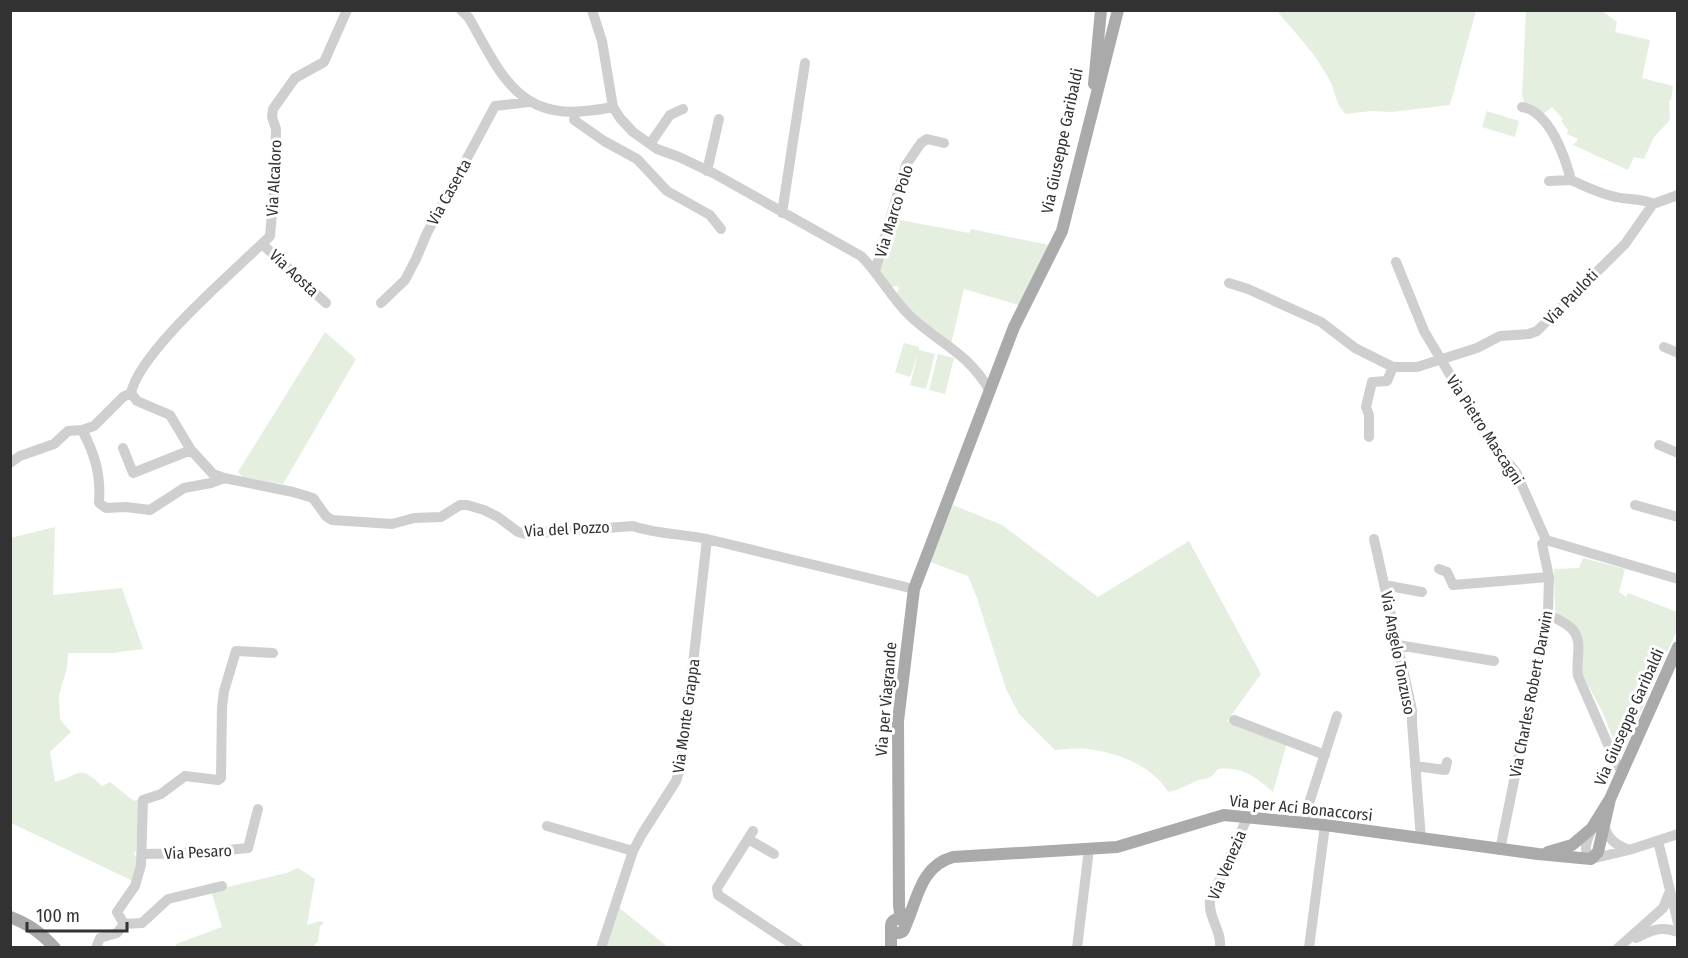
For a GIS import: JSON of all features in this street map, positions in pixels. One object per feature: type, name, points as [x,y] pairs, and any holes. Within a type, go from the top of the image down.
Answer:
[{"type":"main road","points":[[1101,10],[1109,16],[1118,12]]},
{"type":"main road","name":"Via Giuseppe Garibaldi","points":[[1057,243],[1094,85],[1101,10]]},
{"type":"main road","name":"Via Giuseppe Garibaldi","points":[[948,502],[1014,327],[1062,231],[1118,12]]},
{"type":"main road","name":"Via per Viagrande","points":[[891,948],[900,924],[898,721],[914,589],[948,502]]},
{"type":"main road","name":"Via Giuseppe Garibaldi","points":[[1591,859],[1598,852],[1598,825],[1677,647]]},
{"type":"main road","name":"Via per Aci Bonaccorsi","points":[[900,924],[913,909],[927,874],[943,859],[1129,845],[1224,815],[1303,822],[1500,850],[1591,859]]},
{"type":"main road","points":[[1538,854],[1572,845],[1598,825]]},
{"type":"main road","points":[[10,916],[27,923],[55,948]]},
{"type":"main road","points":[[897,948],[900,924]]},
{"type":"street","name":"Via Alcaloro","points":[[131,393],[144,366],[181,321],[270,236],[275,179],[276,129],[272,117],[273,109],[297,75],[324,62],[327,58],[347,10]]},
{"type":"street","points":[[592,10],[599,26],[613,107],[633,132],[657,150],[707,171],[861,256],[908,314],[950,346],[981,374],[990,391]]},
{"type":"street","points":[[465,14],[505,78],[529,102],[554,111],[575,112],[613,107]]},
{"type":"street","points":[[782,213],[806,63]]},
{"type":"street","name":"Via Caserta","points":[[381,303],[405,280],[427,233],[495,106],[529,102]]},
{"type":"street","points":[[1522,107],[1533,111],[1557,139],[1571,180]]},
{"type":"street","points":[[650,144],[670,115],[683,109]]},
{"type":"street","points":[[575,112],[574,120],[611,146],[637,159],[667,190],[710,215],[721,229]]},
{"type":"street","points":[[707,171],[719,119]]},
{"type":"street","name":"Via Marco Polo","points":[[875,271],[906,165],[921,143],[927,139],[944,142]]},
{"type":"street","points":[[1549,181],[1571,180],[1594,191],[1615,197],[1648,201],[1653,204],[1677,195]]},
{"type":"street","name":"Via Pauloti","points":[[1394,367],[1417,367],[1477,348],[1500,336],[1537,331],[1625,244],[1653,204]]},
{"type":"street","name":"Via Aosta","points":[[262,244],[326,303]]},
{"type":"street","name":"Via Pietro Mascagni","points":[[1396,262],[1424,331],[1490,442],[1516,472],[1546,540]]},
{"type":"street","points":[[1229,283],[1248,289],[1321,322],[1355,348],[1394,367],[1387,381],[1372,382],[1366,407],[1369,415],[1369,437]]},
{"type":"street","points":[[1664,347],[1677,353]]},
{"type":"street","points":[[10,463],[20,456],[54,444],[68,431],[82,430],[98,423],[123,397],[131,393]]},
{"type":"street","name":"Via del Pozzo","points":[[131,393],[137,400],[170,415],[191,450],[207,470],[224,478],[313,498],[326,516],[339,521],[359,520],[387,524],[414,518],[441,517],[460,505],[467,505],[484,510],[518,532],[527,534],[627,526],[707,539],[914,589]]},
{"type":"street","points":[[82,430],[96,460],[99,476],[99,502],[106,508],[126,507],[150,510],[184,488],[224,478]]},
{"type":"street","points":[[1659,446],[1677,453]]},
{"type":"street","points":[[123,448],[133,473],[191,450]]},
{"type":"street","points":[[1635,505],[1677,517]]},
{"type":"street","name":"Via Monte Grappa","points":[[601,948],[633,851],[676,781],[682,762],[707,539]]},
{"type":"street","name":"Via Angelo Tonzuso","points":[[1374,539],[1413,710],[1415,766],[1422,839]]},
{"type":"street","points":[[1546,540],[1677,579]]},
{"type":"street","name":"Via Charles Robert Darwin","points":[[1500,850],[1548,613],[1549,577],[1542,544],[1546,540]]},
{"type":"street","points":[[1438,569],[1447,572],[1453,585],[1549,577]]},
{"type":"street","points":[[1384,585],[1422,592]]},
{"type":"street","points":[[1548,613],[1574,631],[1579,646],[1576,668],[1578,676],[1612,754],[1622,771]]},
{"type":"street","points":[[1398,645],[1494,661]]},
{"type":"street","points":[[123,924],[117,912],[135,886],[143,854],[143,800],[161,794],[185,776],[218,780],[221,778],[222,707],[224,691],[236,651],[273,653]]},
{"type":"street","points":[[1303,822],[1337,717]]},
{"type":"street","points":[[1234,720],[1324,755]]},
{"type":"street","points":[[1415,766],[1445,770],[1447,762]]},
{"type":"street","name":"Via Pesaro","points":[[143,854],[196,853],[248,848],[258,809]]},
{"type":"street","name":"Via Venezia","points":[[1220,948],[1220,934],[1210,914],[1210,901],[1248,816]]},
{"type":"street","points":[[1309,948],[1325,825]]},
{"type":"street","points":[[1598,825],[1617,845],[1629,850]]},
{"type":"street","points":[[547,826],[633,851]]},
{"type":"street","points":[[1591,859],[1629,850],[1677,834]]},
{"type":"street","points":[[774,855],[751,835],[717,888],[718,895],[798,948]]},
{"type":"street","points":[[1658,841],[1677,923]]},
{"type":"street","points":[[1077,948],[1089,849]]},
{"type":"street","points":[[123,924],[142,923],[168,899],[222,886]]},
{"type":"street","points":[[1619,947],[1660,911],[1671,891]]},
{"type":"street","points":[[1660,911],[1675,912]]},
{"type":"street","points":[[1619,947],[1672,918],[1675,912]]},
{"type":"street","points":[[96,948],[100,938],[117,933],[123,924]]},
{"type":"street","points":[[1656,928],[1666,928],[1677,932]]},
{"type":"green space","points":[[1601,10],[1617,22],[1615,32],[1650,40],[1642,78],[1673,86],[1669,101],[1670,120],[1654,137],[1644,159],[1634,157],[1628,170],[1573,145],[1578,139],[1567,134],[1568,130],[1561,121],[1563,119],[1552,107],[1542,115],[1525,103],[1522,96],[1526,11]]},
{"type":"green space","points":[[1277,11],[1476,11],[1450,105],[1392,112],[1371,111],[1346,114],[1340,107],[1330,81],[1319,62]]},
{"type":"green space","points":[[1487,111],[1519,121],[1515,137],[1482,127]]},
{"type":"green space","points":[[895,219],[969,233],[971,229],[1049,245],[1019,305],[964,289],[951,344],[918,320],[896,295],[899,289],[897,286],[891,287],[879,271]]},
{"type":"green space","points":[[325,332],[356,359],[283,484],[243,477],[238,472]]},
{"type":"green space","points":[[904,343],[935,354],[926,389],[910,385],[918,354],[910,377],[895,372]]},
{"type":"green space","points":[[938,354],[954,358],[945,394],[929,390]]},
{"type":"green space","points":[[953,505],[1002,525],[1098,597],[1189,541],[1261,674],[1227,721],[1287,743],[1273,792],[1241,771],[1218,769],[1209,778],[1168,792],[1153,774],[1122,757],[1088,749],[1055,750],[1019,714],[1006,689],[968,576],[930,562]]},
{"type":"green space","points":[[55,527],[53,595],[122,588],[143,649],[112,653],[68,653],[67,668],[59,695],[60,719],[71,732],[50,752],[55,782],[83,773],[102,786],[110,782],[134,801],[140,799],[134,854],[139,862],[135,882],[11,823],[10,538]]},
{"type":"green space","points":[[1583,558],[1625,569],[1619,592],[1626,597],[1628,593],[1677,612],[1677,630],[1623,753],[1618,752],[1603,713],[1583,676],[1581,669],[1583,647],[1555,610],[1554,569],[1579,568]]},
{"type":"green space","points":[[298,868],[315,879],[307,925],[321,921],[324,923],[320,926],[318,942],[314,947],[177,948],[176,944],[222,927],[211,891]]},
{"type":"green space","points":[[618,907],[668,947],[605,948]]}]
